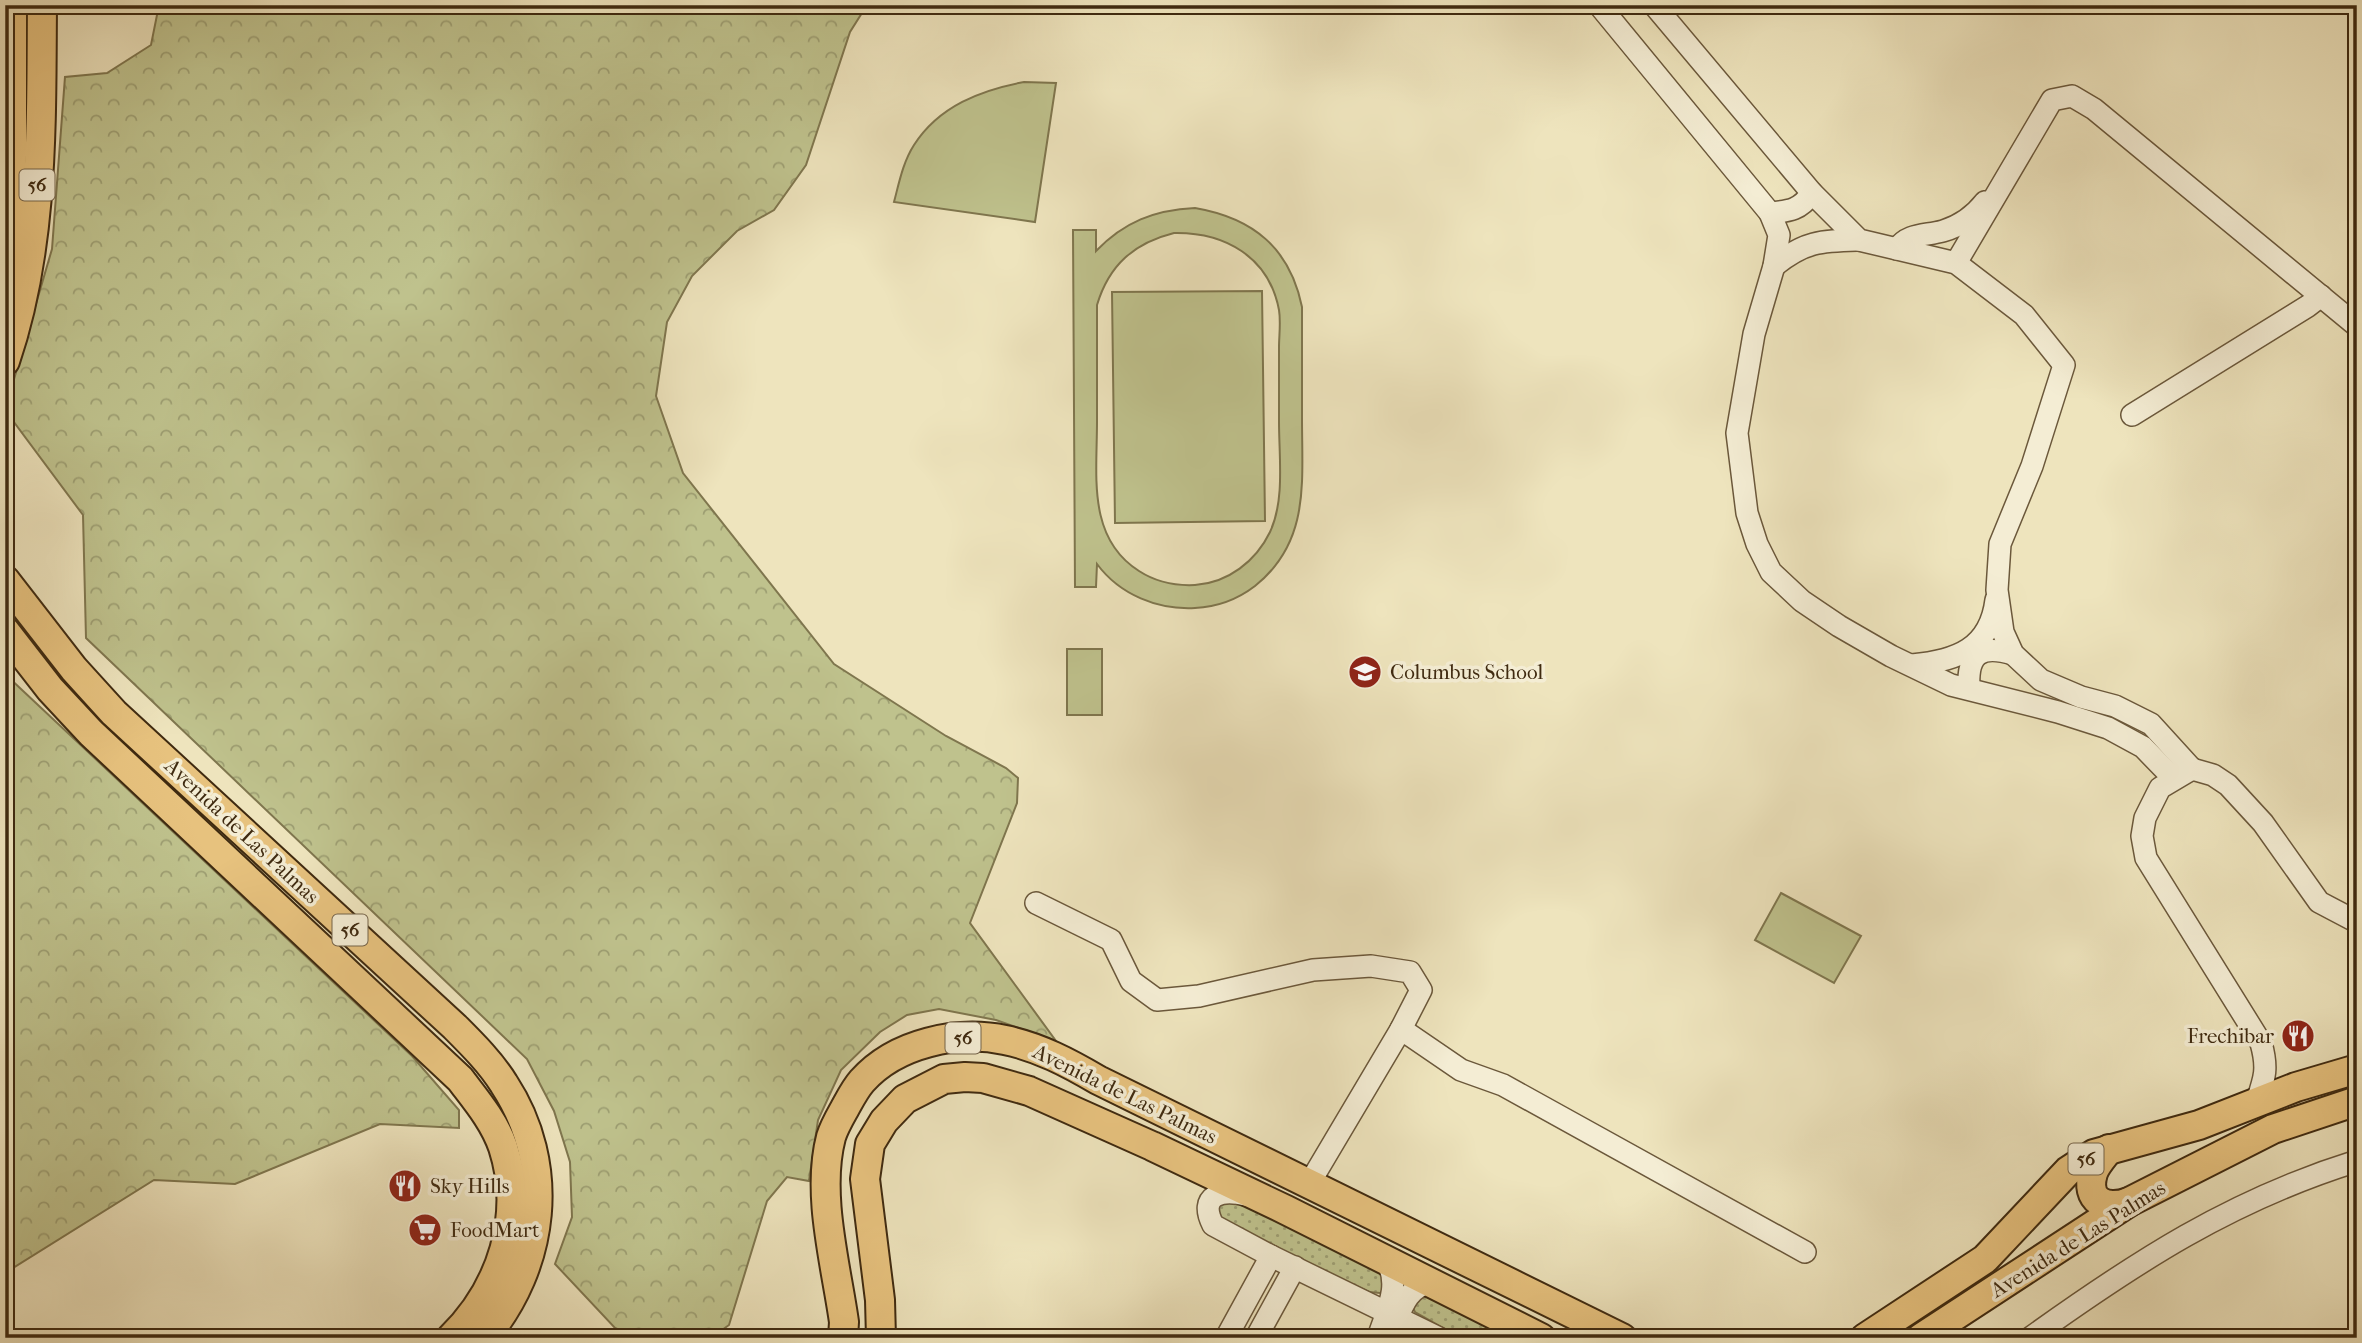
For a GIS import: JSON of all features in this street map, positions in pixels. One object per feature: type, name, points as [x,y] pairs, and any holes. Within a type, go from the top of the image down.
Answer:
[{"type":"main road","name":"56","points":[[5,269],[9,235],[12,5]]},
{"type":"main road","name":"56","points":[[5,361],[21,309],[35,225],[42,5]]},
{"type":"main road","name":"Avenida de Las Palmas","points":[[5,580],[74,669],[114,713],[455,1027],[504,1084],[530,1136],[537,1169],[539,1201],[536,1233],[528,1264],[505,1311],[484,1338]]},
{"type":"main road","name":"Avenida de Las Palmas","points":[[5,631],[50,689],[91,733],[460,1079],[493,1124],[502,1146],[511,1190],[511,1219],[507,1241],[500,1264],[478,1308],[451,1338]]},
{"type":"main road","name":"Avenida de Las Palmas","points":[[843,1338],[844,1322],[827,1211],[826,1188],[831,1136],[863,1080],[900,1053],[947,1039],[975,1037],[1023,1045],[1058,1058],[1622,1338]]},
{"type":"main road","name":"Avenida de Las Palmas","points":[[1865,1338],[1985,1259],[2068,1171],[2094,1154],[2199,1125],[2309,1082],[2357,1069]]},
{"type":"main road","name":"Avenida de Las Palmas","points":[[881,1338],[880,1300],[866,1179],[870,1144],[884,1121],[905,1099],[944,1079],[984,1078],[1029,1091],[1152,1146],[1541,1338]]},
{"type":"main road","name":"Avenida de Las Palmas","points":[[1927,1336],[2129,1202],[2273,1129],[2357,1101]]},
{"type":"main road","points":[[2109,1149],[2094,1170],[2091,1185],[2095,1197],[2102,1205],[2108,1206],[2129,1202]]},
{"type":"street","points":[[1599,5],[1770,213],[1779,235],[1774,266],[1754,334],[1737,433],[1747,513],[1757,544],[1772,572],[1802,601],[1839,626],[1951,685],[2058,712],[2108,728],[2143,747],[2183,774],[2213,775],[2228,785],[2263,823],[2319,902],[2357,922]]},
{"type":"street","points":[[1654,5],[1812,193],[1859,240]]},
{"type":"street","points":[[1956,263],[1987,212],[2000,184],[2052,100],[2072,96],[2094,109],[2357,326]]},
{"type":"street","points":[[1897,249],[1908,237],[1944,230],[1966,220],[2000,184]]},
{"type":"street","points":[[1770,213],[1793,211],[1804,204],[1812,193]]},
{"type":"street","points":[[1774,266],[1789,254],[1819,241],[1859,240],[1956,263],[2025,315],[2064,365],[2032,466],[2000,544],[1994,615],[1978,642],[1969,651],[1939,663],[1910,665]]},
{"type":"street","points":[[2132,415],[2321,296]]},
{"type":"street","points":[[1997,590],[2003,632],[2013,654],[2041,680],[2081,697],[2115,706],[2151,724],[2183,774]]},
{"type":"street","points":[[1969,690],[1968,673],[1974,657],[1984,651],[2000,650],[2013,654]]},
{"type":"street","points":[[2183,774],[2160,788],[2145,818],[2142,836],[2146,858],[2261,1043],[2266,1072],[2257,1101]]},
{"type":"street","points":[[1036,903],[1111,940],[1130,981],[1157,1000],[1199,996],[1313,970],[1371,966],[1410,972],[1421,990],[1401,1029],[1309,1184]]},
{"type":"street","points":[[1401,1029],[1461,1070],[1503,1084],[1805,1252]]},
{"type":"street","points":[[2030,1338],[2137,1263],[2217,1217],[2307,1176],[2357,1161]]},
{"type":"street","points":[[1258,1198],[1231,1191],[1221,1192],[1208,1205],[1213,1224],[1271,1256],[1439,1338]]},
{"type":"street","points":[[1226,1338],[1271,1256]]},
{"type":"street","points":[[1386,1260],[1394,1277],[1389,1338]]},
{"type":"street","points":[[1256,1338],[1295,1267]]},
{"type":"street","points":[[1378,1338],[1392,1315],[1413,1290],[1432,1282]]},
{"type":"green space","points":[[159,5],[867,5],[850,32],[806,165],[774,210],[737,231],[692,276],[667,322],[656,396],[683,473],[834,664],[946,736],[1006,768],[1018,778],[1017,803],[970,923],[1056,1041],[996,1020],[939,1009],[907,1015],[880,1032],[841,1070],[818,1120],[809,1181],[787,1177],[767,1201],[729,1325],[711,1338],[636,1338],[615,1328],[555,1264],[572,1217],[570,1162],[554,1111],[527,1059],[86,638],[83,515],[5,410],[52,249],[65,77],[107,73],[151,45]]},
{"type":"green space","points":[[1024,82],[1056,83],[1035,222],[894,202],[910,152],[924,131],[948,110],[962,102],[992,90]]},
{"type":"green space","points":[[1195,208],[1234,219],[1266,239],[1288,268],[1302,307],[1302,488],[1294,531],[1286,550],[1273,569],[1255,586],[1226,602],[1195,608],[1167,606],[1141,598],[1117,584],[1097,564],[1096,587],[1075,587],[1073,230],[1096,230],[1096,251],[1118,232],[1141,219]],"holes":[[[1174,233],[1211,237],[1242,251],[1266,275],[1274,291],[1280,319],[1280,478],[1275,520],[1257,552],[1230,575],[1207,583],[1188,585],[1159,581],[1139,571],[1122,557],[1103,524],[1097,484],[1097,305],[1108,278],[1135,250]]]},
{"type":"green space","points":[[1262,291],[1265,521],[1115,523],[1112,292]]},
{"type":"green space","points":[[1067,649],[1102,649],[1102,715],[1067,715]]},
{"type":"green space","points":[[5,674],[412,1056],[459,1110],[459,1128],[380,1124],[235,1184],[154,1180],[5,1273]]},
{"type":"green space","points":[[1781,893],[1861,936],[1834,983],[1755,940]]},
{"type":"green space","points":[[1232,1200],[1383,1270],[1384,1290],[1380,1293],[1369,1292],[1220,1222],[1214,1205]]},
{"type":"green space","points":[[1422,1293],[1517,1338],[1461,1338],[1415,1312],[1413,1308]]},
{"type":"place","name":"Columbus School","points":[[1365,672]]},
{"type":"place","name":"Frechibar","points":[[2298,1036]]},
{"type":"place","name":"Sky Hills","points":[[405,1186]]},
{"type":"place","name":"FoodMart","points":[[425,1230]]}]
